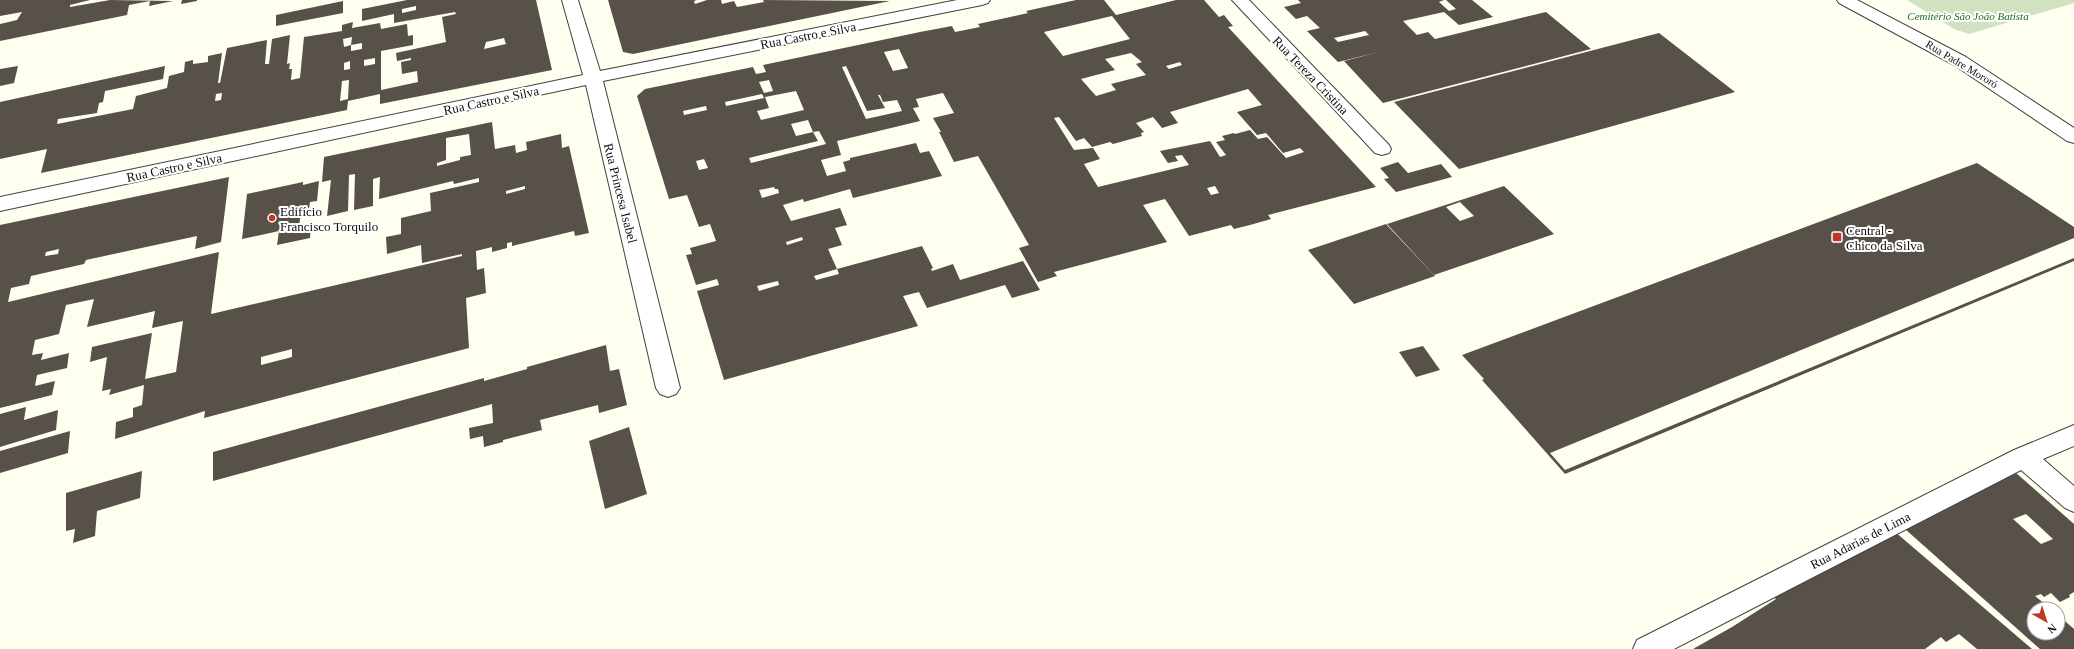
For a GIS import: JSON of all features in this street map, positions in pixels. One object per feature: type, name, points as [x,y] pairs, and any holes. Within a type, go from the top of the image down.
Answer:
[{"type":"street","name":"Rua Princesa Isabel","points":[[570,0],[593,78],[668,388]]},
{"type":"street","name":"Rua Castro e Silva","points":[[0,204],[593,78],[982,0]]},
{"type":"street","name":"Rua Tereza Cristina","points":[[1240,0],[1382,149]]},
{"type":"street","name":"Rua Padre Mororó","points":[[1845,0],[1873,17],[1917,37],[1961,62],[2074,136]]},
{"type":"street","name":"Rua Adarias de Lima","points":[[1647,649],[2023,457],[2074,435]]},
{"type":"street","points":[[2023,457],[2074,501]]},
{"type":"green space","name":"Cemitério São João Batista","points":[[1907,0],[2074,0],[2074,3],[1969,34],[1954,29]]},
{"type":"building","points":[[0,0],[90,0],[70,5],[70,7],[110,0],[173,1],[149,6],[150,1],[129,5],[127,15],[0,41],[0,24],[17,20],[22,12],[0,16]]},
{"type":"building","points":[[182,0],[197,0],[197,1],[181,4]]},
{"type":"building","points":[[407,0],[536,0],[552,70],[380,104],[380,94],[348,101],[347,110],[41,173],[47,149],[0,159],[0,102],[165,66],[163,79],[105,91],[103,102],[99,103],[97,113],[58,119],[57,124],[133,109],[136,96],[167,88],[169,76],[184,72],[185,62],[193,60],[193,64],[208,62],[208,56],[222,53],[218,83],[220,83],[227,48],[267,40],[265,64],[269,64],[272,39],[290,35],[287,64],[290,63],[289,69],[292,69],[291,80],[300,78],[304,37],[342,31],[342,25],[353,22],[352,28],[380,23],[381,29],[407,24],[408,36],[413,35],[413,45],[381,51],[381,90],[418,82],[417,71],[402,74],[401,62],[411,60],[411,58],[397,61],[396,53],[446,42],[442,17],[456,14],[455,12],[394,23],[394,14],[362,21],[362,9]],"holes":[[[416,6],[416,10],[402,13],[402,9]],[[352,37],[351,45],[344,47],[343,39]],[[504,38],[506,44],[484,49],[486,42]],[[362,43],[362,49],[351,51],[351,45]],[[375,58],[375,64],[364,66],[364,60]],[[350,61],[350,69],[344,70],[344,63]],[[349,80],[348,99],[340,101],[342,81]],[[222,93],[221,100],[215,101],[216,94]]]},
{"type":"building","points":[[608,0],[697,0],[694,1],[695,4],[707,0],[721,0],[722,4],[734,1],[737,7],[764,2],[763,0],[890,1],[633,54],[623,52]]},
{"type":"building","points":[[1076,0],[1104,0],[1116,15],[1176,0],[1204,0],[1219,17],[1224,15],[1233,26],[1228,27],[1376,187],[1268,215],[1271,219],[1250,225],[1234,229],[1231,225],[1189,236],[1165,199],[1143,205],[1167,242],[1054,272],[1057,276],[1038,282],[1019,248],[1029,245],[978,156],[954,162],[933,118],[954,113],[943,93],[916,99],[919,107],[913,108],[920,121],[837,141],[841,155],[821,160],[827,176],[846,171],[843,162],[850,160],[850,158],[916,143],[920,153],[929,151],[942,176],[853,198],[850,189],[804,202],[803,199],[783,205],[791,221],[840,208],[847,225],[835,228],[842,245],[828,249],[837,269],[922,246],[933,268],[931,269],[932,271],[953,264],[960,280],[1023,261],[1040,290],[1012,298],[1005,285],[927,308],[919,292],[903,296],[918,326],[724,380],[697,291],[719,285],[717,279],[696,285],[686,255],[692,254],[690,248],[716,241],[710,224],[699,227],[687,195],[669,199],[637,96],[645,89],[753,67],[756,74],[766,72],[763,65],[920,32],[952,26],[955,32],[980,27],[978,24],[1028,13],[1026,11]],"holes":[[[1112,16],[1130,39],[1063,56],[1044,32]],[[899,49],[908,68],[893,71],[884,52]],[[1131,53],[1142,62],[1136,64],[1146,75],[1111,84],[1116,90],[1096,96],[1081,79],[1115,70],[1105,59]],[[1180,62],[1182,65],[1169,69],[1166,66]],[[846,66],[867,111],[885,108],[878,95],[880,95],[883,102],[897,100],[902,111],[866,119],[842,67]],[[769,80],[773,91],[764,93],[759,82]],[[1248,89],[1262,105],[1237,112],[1257,135],[1266,133],[1283,153],[1300,148],[1304,152],[1286,158],[1267,137],[1258,139],[1250,130],[1222,136],[1225,140],[1216,142],[1226,155],[1220,157],[1210,141],[1160,151],[1168,163],[1178,161],[1175,156],[1182,155],[1189,165],[1098,187],[1084,164],[1100,159],[1093,148],[1074,150],[1054,118],[1059,117],[1076,141],[1084,138],[1092,147],[1110,142],[1113,144],[1142,136],[1141,133],[1144,132],[1136,123],[1153,117],[1162,128],[1178,123],[1170,112]],[[796,91],[804,110],[761,120],[757,111],[769,108],[765,97]],[[762,94],[764,98],[726,106],[725,102]],[[706,106],[707,110],[684,115],[683,111]],[[808,120],[813,132],[796,136],[791,124]],[[819,131],[826,144],[751,163],[749,158],[818,141],[813,132]],[[704,159],[708,168],[699,170],[696,161]],[[1215,186],[1219,193],[1211,195],[1207,188]],[[774,187],[775,189],[778,189],[779,193],[762,198],[759,190]],[[802,237],[803,240],[787,245],[786,242]],[[837,269],[839,274],[816,280],[814,276]],[[778,281],[779,285],[759,291],[757,286]]]},
{"type":"building","points":[[1298,0],[1444,0],[1439,2],[1449,11],[1456,9],[1446,0],[1472,0],[1493,17],[1459,25],[1444,12],[1403,21],[1417,35],[1428,32],[1435,39],[1546,12],[1591,49],[1383,103],[1344,61],[1383,51],[1338,62],[1307,31],[1320,28],[1307,16],[1296,19],[1284,7],[1301,3]],"holes":[[[1365,31],[1369,35],[1338,42],[1334,38]]]},
{"type":"building","points":[[343,1],[343,13],[276,26],[276,15]]},
{"type":"building","points":[[1659,33],[1735,92],[1459,169],[1394,102]]},
{"type":"building","points":[[18,66],[14,83],[0,86],[0,69]]},
{"type":"building","points":[[492,122],[495,149],[515,145],[516,153],[527,150],[526,142],[561,134],[562,148],[569,146],[589,233],[575,236],[574,231],[512,246],[512,242],[507,243],[507,248],[492,252],[492,247],[476,251],[477,270],[484,268],[486,293],[466,298],[469,348],[204,418],[205,411],[115,439],[116,422],[133,417],[133,408],[142,405],[144,385],[109,395],[111,389],[102,391],[107,357],[90,362],[92,347],[152,333],[145,379],[176,372],[183,321],[152,328],[155,311],[87,327],[94,299],[66,305],[59,334],[35,340],[32,355],[43,353],[41,360],[69,353],[67,368],[37,375],[35,386],[55,381],[52,395],[0,408],[0,225],[229,177],[221,242],[195,249],[197,236],[86,260],[84,264],[31,276],[29,284],[11,288],[8,302],[219,252],[211,314],[462,256],[462,254],[422,263],[421,245],[387,254],[386,237],[401,234],[401,218],[431,211],[430,193],[479,182],[479,178],[454,184],[453,181],[379,199],[380,177],[373,179],[373,206],[354,210],[355,174],[349,175],[348,211],[327,216],[331,180],[322,182],[324,157]],"holes":[[[469,134],[471,155],[460,157],[460,160],[437,166],[437,163],[446,160],[446,138]],[[525,186],[525,189],[506,194],[506,191]],[[59,249],[58,254],[45,256],[46,252]],[[292,349],[292,357],[261,365],[261,357]]]},
{"type":"building","points":[[1398,162],[1408,173],[1441,164],[1452,177],[1396,192],[1384,179],[1389,178],[1380,168]]},
{"type":"building","points":[[1977,163],[2074,227],[2074,238],[1550,453],[1565,470],[2074,258],[2074,261],[1565,474],[1482,380],[1484,379],[1462,355]]},
{"type":"building","name":"Edifício Francisco Torquilo","points":[[319,181],[317,201],[310,202],[309,209],[301,211],[299,227],[311,224],[310,238],[277,245],[279,231],[242,239],[247,194],[303,182],[303,185]]},
{"type":"building","points":[[1504,186],[1554,234],[1434,275],[1387,224]],"holes":[[[1460,202],[1474,216],[1460,221],[1446,207]]]},
{"type":"building","points":[[1386,224],[1435,276],[1354,304],[1308,250]]},
{"type":"building","points":[[606,345],[610,371],[619,369],[627,405],[599,413],[598,405],[540,420],[542,430],[503,440],[503,442],[484,447],[483,436],[470,439],[469,428],[493,423],[492,404],[213,481],[213,452],[484,378],[484,381],[527,369],[527,367]]},
{"type":"building","points":[[1423,346],[1440,370],[1416,377],[1399,352]]},
{"type":"building","points":[[26,407],[24,420],[58,410],[56,430],[0,447],[0,414]]},
{"type":"building","points":[[629,427],[647,494],[605,509],[589,441]]},
{"type":"building","points":[[70,431],[68,453],[0,473],[0,451]]},
{"type":"building","points":[[142,471],[140,498],[97,511],[95,536],[73,543],[75,529],[66,531],[66,493]]},
{"type":"building","points":[[2015,472],[2074,524],[2074,592],[2069,595],[2070,597],[2062,601],[2059,601],[2051,593],[2044,597],[2041,594],[2035,596],[2041,601],[2026,601],[2026,637],[1905,529]],"holes":[[[2026,514],[2053,539],[2041,544],[2013,519]]]},
{"type":"building","points":[[1894,531],[2032,649],[1977,649],[1959,634],[1946,642],[1941,637],[1925,649],[1693,649],[1732,627],[1776,599],[1770,593]]},
{"type":"building","points":[[2066,622],[2074,629],[2074,649],[2040,649],[2031,641],[2066,641]]},
{"type":"place","name":"Edifício Francisco Torquilo","points":[[272,218]]},
{"type":"place","name":"Central - Chico da Silva","points":[[1837,237]]}]
